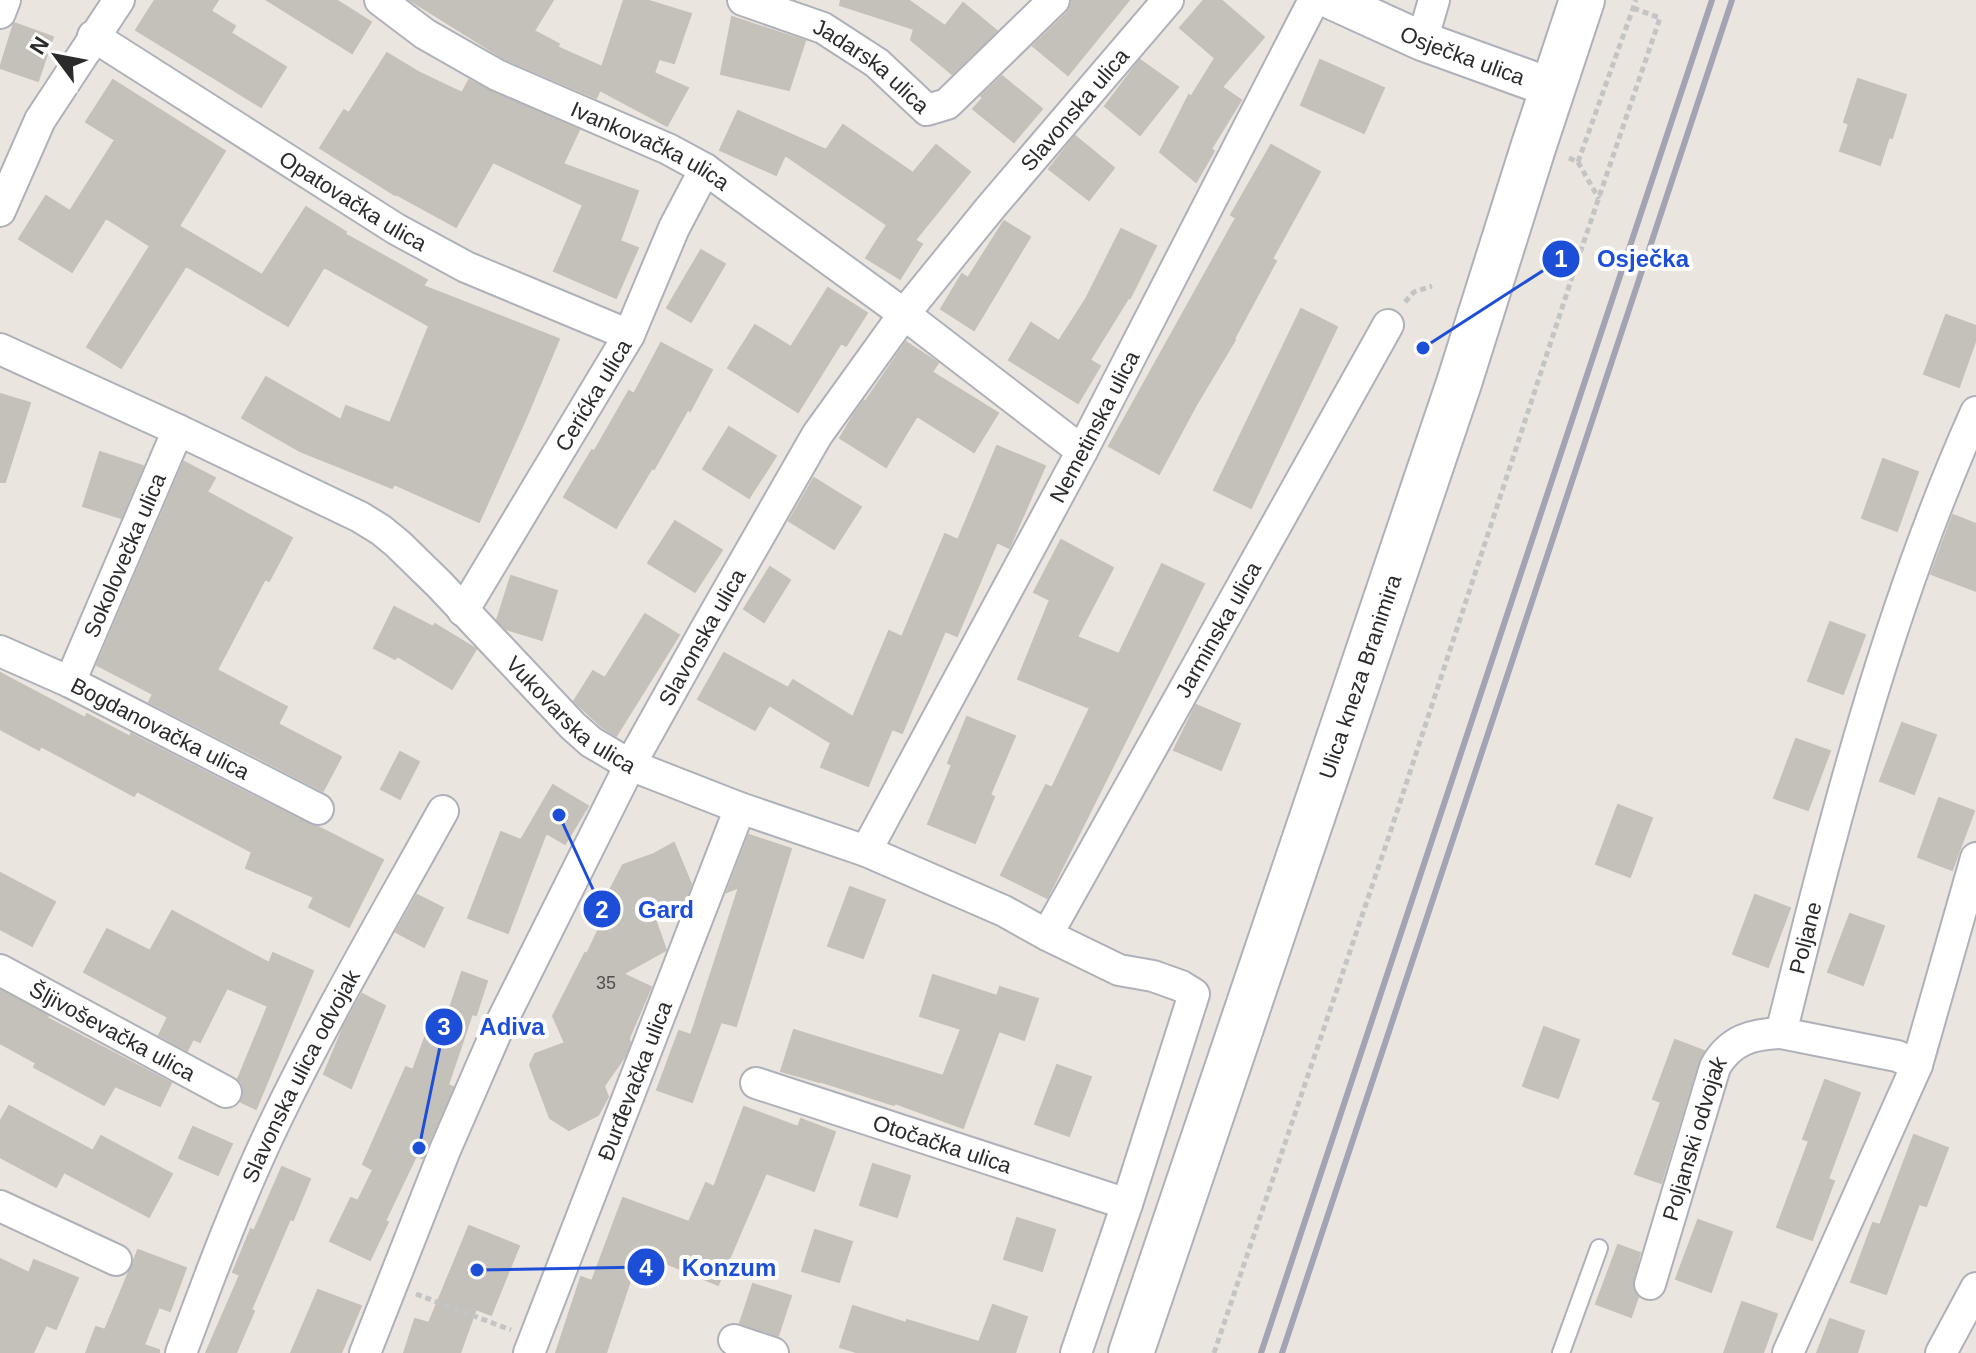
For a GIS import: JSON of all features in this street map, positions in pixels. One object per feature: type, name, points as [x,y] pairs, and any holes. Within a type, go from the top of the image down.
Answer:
[{"type":"main road","name":"Ulica kneza Branimira","points":[[1131,1353],[1454,398],[1582,0]]},
{"type":"street","points":[[0,13],[5,0]]},
{"type":"street","points":[[0,211],[40,120],[119,0]]},
{"type":"street","name":"Ivankovačka ulica","points":[[380,0],[425,34],[497,75],[668,149],[705,169],[904,314],[1082,451]]},
{"type":"street","name":"Jadarska ulica","points":[[743,0],[823,28],[877,63],[927,110],[947,104],[1054,0]]},
{"type":"street","name":"Slavonska ulica","points":[[365,1353],[445,1150],[495,1035],[630,765],[817,435],[904,314],[1168,0]]},
{"type":"street","name":"Nemetinska ulica","points":[[866,851],[1082,451],[1314,0]]},
{"type":"street","name":"Osječka ulica","points":[[1332,0],[1422,41],[1552,88]]},
{"type":"street","points":[[1422,41],[1434,0]]},
{"type":"street","name":"Opatovačka ulica","points":[[93,36],[396,229],[466,267],[629,335]]},
{"type":"street","name":"Cerićka ulica","points":[[463,611],[629,335],[674,228],[705,169]]},
{"type":"street","name":"Jarminska ulica","points":[[1047,935],[1388,325]]},
{"type":"street","name":"Vukovarska ulica","points":[[0,349],[371,523],[398,544],[573,726],[591,742],[630,765],[740,808],[866,851],[1004,911],[1119,970],[1153,976],[1194,994],[1127,1204]]},
{"type":"street","name":"Poljane","points":[[1781,1033],[1827,850],[1913,566],[1947,476],[1976,412]]},
{"type":"street","name":"Sokolovečka ulica","points":[[70,682],[178,430]]},
{"type":"street","name":"Bogdanovačka ulica","points":[[0,651],[70,682],[318,809]]},
{"type":"street","name":"Đurđevačka ulica","points":[[532,1346],[740,808]]},
{"type":"street","name":"Slavonska ulica odvojak","points":[[181,1353],[223,1241],[275,1122],[443,811]]},
{"type":"street","points":[[1788,1353],[1917,1065],[1976,858]]},
{"type":"street","name":"Šljivoševačka ulica","points":[[0,970],[226,1092]]},
{"type":"street","points":[[1781,1033],[1897,1056],[1917,1065]]},
{"type":"street","name":"Poljanski odvojak","points":[[1650,1284],[1715,1067],[1721,1056],[1737,1043],[1760,1034],[1781,1033]]},
{"type":"street","name":"Otočačka ulica","points":[[756,1083],[1127,1204]]},
{"type":"street","points":[[1076,1353],[1127,1204]]},
{"type":"street","points":[[0,1206],[116,1260]]},
{"type":"street","points":[[1941,1353],[1976,1288]]},
{"type":"street","points":[[734,1340],[773,1353]]},
{"type":"lane","points":[[1561,1353],[1599,1248]]},
{"type":"path","points":[[1578,162],[1636,0]]},
{"type":"path","points":[[1214,1353],[1660,18],[1633,8]]},
{"type":"path","points":[[1569,158],[1578,162],[1599,199]]},
{"type":"path","points":[[392,1285],[532,1346]]},
{"type":"building","points":[[155,0],[218,0],[211,11],[235,26],[231,33],[286,67],[261,107],[136,30]]},
{"type":"building","points":[[267,0],[336,0],[371,22],[352,53]]},
{"type":"building","points":[[410,0],[553,0],[534,31],[559,44],[557,47],[602,67],[624,0],[646,0],[691,14],[674,63],[659,59],[654,73],[688,88],[667,126],[600,90],[596,98],[505,59]]},
{"type":"building","points":[[841,0],[908,0],[945,26],[963,3],[997,31],[952,74],[911,40],[914,29],[840,5]]},
{"type":"building","points":[[1072,0],[1129,0],[1068,75],[1033,46],[1067,13]]},
{"type":"building","points":[[1204,0],[1221,0],[1264,37],[1222,87],[1241,100],[1211,149],[1214,151],[1196,182],[1160,152],[1189,95],[1191,97],[1215,58],[1180,28]]},
{"type":"building","points":[[732,17],[805,41],[789,90],[721,74]]},
{"type":"building","points":[[14,23],[53,37],[38,81],[0,68]]},
{"type":"building","points":[[387,53],[462,93],[469,80],[579,130],[563,164],[638,191],[620,241],[638,248],[616,298],[554,271],[583,205],[493,162],[456,227],[395,195],[320,148],[344,110],[349,113]]},
{"type":"building","points":[[1140,60],[1178,87],[1140,135],[1105,106]]},
{"type":"building","points":[[1320,60],[1384,88],[1364,133],[1301,105]]},
{"type":"building","points":[[1002,76],[1042,109],[1014,142],[973,109],[983,98],[981,96]]},
{"type":"building","points":[[1858,79],[1906,95],[1880,165],[1840,151],[1849,124],[1844,122]]},
{"type":"building","points":[[113,80],[225,151],[179,226],[262,275],[306,207],[345,234],[427,280],[423,286],[559,339],[479,522],[394,484],[392,488],[300,451],[242,418],[266,377],[341,420],[346,406],[390,423],[429,326],[324,267],[288,326],[186,266],[121,368],[87,347],[150,246],[106,218],[72,272],[19,239],[46,196],[70,211],[115,140],[86,122]]},
{"type":"building","points":[[738,111],[826,150],[843,125],[913,173],[936,145],[970,172],[915,240],[922,244],[900,279],[866,258],[887,225],[785,155],[776,175],[720,150]]},
{"type":"building","points":[[1075,136],[1114,168],[1089,200],[1049,169]]},
{"type":"building","points":[[1271,145],[1320,172],[1272,259],[1276,261],[1235,340],[1159,474],[1109,446],[1236,218],[1231,215]]},
{"type":"building","points":[[1004,221],[1030,237],[974,330],[941,309],[962,274],[968,278]]},
{"type":"building","points":[[1121,229],[1156,246],[1130,298],[1090,360],[1100,366],[1078,403],[1009,360],[1031,323],[1059,341],[1086,299]]},
{"type":"building","points":[[701,250],[725,264],[691,322],[667,308]]},
{"type":"building","points":[[828,288],[867,313],[846,346],[841,343],[798,412],[728,368],[755,325],[791,347]]},
{"type":"building","points":[[1301,309],[1337,327],[1251,508],[1214,490]]},
{"type":"building","points":[[1946,315],[1976,326],[1976,339],[1959,387],[1924,374]]},
{"type":"building","points":[[906,342],[938,363],[932,372],[998,413],[974,452],[917,416],[886,467],[840,438]]},
{"type":"building","points":[[661,343],[712,370],[690,411],[688,409],[616,528],[564,497],[629,391],[634,394]]},
{"type":"building","points":[[0,394],[30,403],[5,482],[0,482]]},
{"type":"building","points":[[729,427],[776,456],[749,498],[703,469]]},
{"type":"building","points":[[997,446],[1045,466],[1009,548],[997,542],[957,636],[945,631],[902,733],[892,729],[868,786],[821,767],[831,743],[769,705],[755,730],[698,699],[724,653],[788,688],[793,680],[853,717],[889,631],[902,637],[945,534],[958,540]]},
{"type":"building","points":[[100,452],[143,466],[121,518],[83,506]]},
{"type":"building","points":[[1883,459],[1918,472],[1897,531],[1862,518]]},
{"type":"building","points":[[184,462],[215,478],[207,492],[292,538],[269,581],[265,579],[217,670],[287,707],[278,724],[341,757],[323,791],[149,702],[153,694],[97,665]]},
{"type":"building","points":[[814,478],[861,507],[834,549],[789,521]]},
{"type":"building","points":[[1953,515],[1976,524],[1976,591],[1931,574]]},
{"type":"building","points":[[675,521],[722,550],[695,592],[648,563]]},
{"type":"building","points":[[1061,540],[1113,568],[1077,637],[1119,654],[1162,564],[1204,584],[1047,898],[1001,875],[1046,785],[1052,788],[1090,708],[1018,679],[1050,600],[1034,592]]},
{"type":"building","points":[[770,567],[790,580],[764,622],[744,609]]},
{"type":"building","points":[[511,576],[557,591],[542,640],[506,629],[497,620]]},
{"type":"building","points":[[394,607],[433,627],[435,624],[476,649],[452,689],[397,656],[395,659],[374,648]]},
{"type":"building","points":[[645,614],[679,635],[616,736],[574,701],[593,671],[605,678]]},
{"type":"building","points":[[1830,622],[1865,635],[1843,694],[1808,681]]},
{"type":"building","points":[[0,673],[85,718],[87,714],[130,737],[131,734],[383,860],[349,927],[309,907],[314,897],[246,868],[252,852],[137,791],[134,796],[41,746],[39,750],[0,729]]},
{"type":"building","points":[[1196,705],[1240,724],[1221,770],[1174,750]]},
{"type":"building","points":[[967,717],[1015,736],[990,795],[994,797],[975,843],[928,824]]},
{"type":"building","points":[[1902,723],[1936,735],[1914,794],[1880,781]]},
{"type":"building","points":[[1796,739],[1830,751],[1808,810],[1774,798]]},
{"type":"building","points":[[400,752],[419,762],[400,799],[381,789]]},
{"type":"building","points":[[553,785],[588,806],[565,844],[546,833],[508,933],[468,918],[501,832],[521,840]]},
{"type":"building","points":[[1939,798],[1974,811],[1952,870],[1918,857]]},
{"type":"building","points":[[1618,805],[1652,818],[1630,877],[1596,864]]},
{"type":"building","points":[[749,835],[791,849],[736,1026],[721,1022],[692,1102],[657,1090],[679,1031],[691,1035],[739,887],[727,892]]},
{"type":"building","points":[[674,843],[691,884],[682,909],[655,919],[666,950],[623,974],[651,987],[629,1038],[625,1056],[604,1086],[608,1097],[598,1115],[569,1130],[550,1118],[530,1065],[535,1054],[565,1043],[553,1016],[613,899],[610,890],[623,865]]},
{"type":"building","points":[[0,873],[55,902],[32,946],[0,929]]},
{"type":"building","points":[[850,887],[885,900],[863,958],[828,946]]},
{"type":"building","points":[[417,895],[443,908],[424,947],[396,932]]},
{"type":"building","points":[[1755,895],[1790,908],[1768,967],[1733,954]]},
{"type":"building","points":[[172,911],[269,963],[273,953],[313,971],[256,1109],[241,1102],[244,1091],[238,1079],[268,1006],[227,988],[200,1042],[193,1039],[187,1051],[159,1035],[168,1017],[84,972],[107,929],[150,951]]},
{"type":"building","points":[[1850,914],[1884,926],[1863,985],[1828,972]]},
{"type":"building","points":[[462,972],[487,981],[476,1015],[472,1014],[448,1085],[453,1087],[422,1158],[416,1156],[370,1260],[330,1241],[351,1198],[358,1201],[373,1170],[363,1164],[406,1067],[413,1070],[434,1013],[447,1017]]},
{"type":"building","points":[[933,975],[997,996],[1000,987],[1038,999],[1024,1040],[999,1031],[963,1128],[895,1103],[781,1071],[794,1030],[943,1076],[961,1029],[920,1016]]},
{"type":"building","points":[[0,990],[171,1083],[160,1106],[115,1086],[104,1105],[34,1067],[36,1063],[0,1043]]},
{"type":"building","points":[[362,994],[385,1006],[351,1088],[324,1074],[344,1026]]},
{"type":"building","points":[[1544,1027],[1579,1040],[1558,1098],[1523,1086]]},
{"type":"building","points":[[1675,1040],[1704,1051],[1661,1183],[1635,1174],[1661,1102],[1653,1099]]},
{"type":"building","points":[[1057,1065],[1091,1077],[1069,1136],[1035,1124]]},
{"type":"building","points":[[1825,1080],[1860,1093],[1828,1179],[1834,1181],[1812,1240],[1777,1227],[1809,1141],[1803,1139]]},
{"type":"building","points":[[9,1106],[93,1151],[101,1136],[172,1174],[149,1217],[64,1172],[56,1187],[0,1157],[0,1122]]},
{"type":"building","points":[[744,1107],[798,1127],[801,1119],[835,1132],[814,1191],[766,1173],[718,1285],[642,1253],[606,1353],[556,1353],[581,1277],[592,1281],[623,1198],[689,1222],[706,1183],[714,1187]]},
{"type":"building","points":[[193,1127],[232,1144],[218,1175],[179,1158]]},
{"type":"building","points":[[1914,1135],[1948,1148],[1926,1206],[1919,1204],[1886,1294],[1851,1282],[1873,1223],[1880,1225]]},
{"type":"building","points":[[873,1164],[910,1176],[897,1217],[860,1205]]},
{"type":"building","points":[[282,1167],[310,1179],[251,1310],[254,1311],[236,1353],[206,1353],[240,1275],[233,1272]]},
{"type":"building","points":[[1017,1218],[1055,1230],[1042,1271],[1004,1259]]},
{"type":"building","points":[[1698,1220],[1732,1232],[1711,1292],[1676,1279]]},
{"type":"building","points":[[469,1226],[519,1246],[491,1315],[476,1309],[460,1353],[404,1353],[415,1319],[429,1323]]},
{"type":"building","points":[[815,1230],[852,1242],[839,1282],[802,1271]]},
{"type":"building","points":[[1618,1245],[1640,1253],[1633,1280],[1633,1289],[1638,1297],[1631,1317],[1596,1304]]},
{"type":"building","points":[[138,1250],[186,1268],[170,1311],[159,1307],[144,1345],[159,1350],[159,1353],[86,1353],[96,1327],[105,1330]]},
{"type":"building","points":[[0,1259],[29,1273],[34,1260],[78,1278],[56,1329],[46,1325],[33,1353],[0,1353]]},
{"type":"building","points":[[753,1284],[791,1296],[778,1336],[740,1323]]},
{"type":"building","points":[[318,1290],[361,1306],[341,1353],[291,1353]]},
{"type":"building","points":[[1742,1302],[1777,1314],[1763,1353],[1724,1353]]},
{"type":"building","points":[[993,1305],[1027,1317],[1015,1353],[859,1353],[840,1347],[853,1306],[979,1342]]},
{"type":"building","points":[[1830,1319],[1864,1331],[1857,1353],[1817,1353]]},
{"type":"railway","points":[[1261,1353],[1712,0]]},
{"type":"railway","points":[[1282,1353],[1732,0]]},
{"type":"place","name":"Osječka","points":[[1423,348]]},
{"type":"place","name":"Gard","points":[[559,815]]},
{"type":"place","name":"Adiva","points":[[419,1148]]},
{"type":"place","name":"Konzum","points":[[477,1270]]}]
